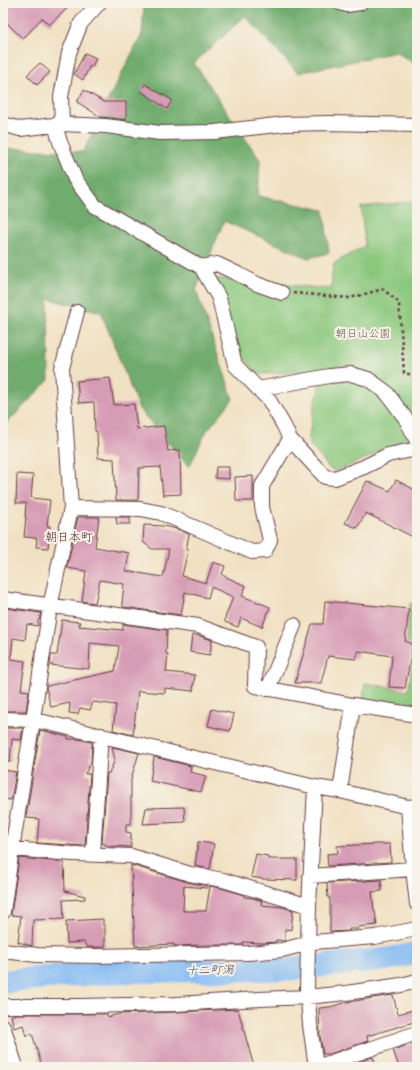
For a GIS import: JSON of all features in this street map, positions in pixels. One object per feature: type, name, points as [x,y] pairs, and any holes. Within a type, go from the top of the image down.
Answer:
[{"type":"street","points":[[98,3],[81,23],[69,53],[61,97],[59,125],[60,142],[75,179],[95,206],[201,267],[219,298],[235,365],[269,400],[290,439],[325,477],[335,478],[364,468],[388,455],[417,449]]},
{"type":"street","points":[[340,3],[347,5],[360,3]]},
{"type":"street","points":[[3,124],[20,129],[59,125],[106,126],[160,133],[216,132],[285,124],[417,125]]},
{"type":"street","points":[[201,267],[217,264],[257,284],[282,293]]},
{"type":"street","points":[[3,912],[5,882],[12,849],[50,607],[71,508],[62,368],[76,312]]},
{"type":"street","points":[[258,389],[329,376],[351,374],[368,379],[386,392],[406,419],[417,441]]},
{"type":"street","points":[[71,508],[142,509],[160,513],[252,552],[264,551],[270,540],[262,507],[262,486],[290,439]]},
{"type":"street","points":[[3,599],[50,607],[198,626],[256,647],[255,686],[353,705],[417,715]]},
{"type":"street","points":[[268,689],[294,625]]},
{"type":"street","points":[[340,791],[353,705]]},
{"type":"street","points":[[3,719],[44,722],[315,786],[413,807],[413,869],[417,904]]},
{"type":"street","points":[[93,854],[101,735]]},
{"type":"street","points":[[315,786],[307,947],[307,992],[316,1067],[417,1033]]},
{"type":"street","points":[[12,849],[131,856],[190,874],[223,880],[309,906]]},
{"type":"street","points":[[310,876],[413,869]]},
{"type":"street","points":[[3,951],[37,955],[174,955],[248,953],[307,947],[314,942],[375,937],[417,929]]},
{"type":"street","points":[[3,1006],[176,1004],[260,999],[307,992],[354,992],[417,981]]},
{"type":"street","points":[[3,1026],[16,1067]]},
{"type":"path","points":[[282,293],[350,298],[382,289],[399,303],[404,373],[417,376]]},
{"type":"green space","points":[[144,3],[417,3],[417,65],[396,52],[298,73],[245,16],[194,63],[260,160],[258,196],[324,210],[329,253],[308,258],[224,221],[196,290],[233,399],[206,432],[189,467],[139,409],[101,312],[48,299],[49,380],[3,427],[3,148],[83,152],[142,34]]},
{"type":"green space","name":"朝日山公園","points":[[417,201],[417,443],[388,449],[336,471],[330,469],[308,442],[313,412],[323,371],[258,374],[236,349],[213,278],[331,289],[333,264],[365,246],[361,207]]},
{"type":"green space","points":[[410,603],[417,604],[417,708],[363,702],[365,683],[408,691],[415,645],[407,642]]},
{"type":"building","points":[[3,3],[73,3],[49,25],[42,18],[23,39],[3,19]]},
{"type":"building","points":[[85,53],[96,58],[83,80],[74,74]]},
{"type":"building","points":[[40,63],[50,72],[37,85],[27,75]]},
{"type":"building","points":[[145,84],[172,100],[167,109],[141,91]]},
{"type":"building","points":[[84,90],[104,102],[126,102],[126,120],[101,117],[77,102]]},
{"type":"building","points":[[110,378],[114,405],[134,404],[137,429],[164,426],[168,451],[180,450],[181,494],[163,495],[160,467],[139,468],[138,500],[116,500],[114,459],[98,458],[94,402],[79,403],[77,381]]},
{"type":"building","points":[[216,467],[229,467],[229,479],[215,478]]},
{"type":"building","points":[[17,474],[33,475],[31,498],[50,500],[47,526],[50,526],[48,548],[36,547],[37,538],[24,537],[26,503],[16,503]]},
{"type":"building","points":[[253,476],[253,501],[236,501],[235,477]]},
{"type":"building","points":[[396,480],[417,491],[417,539],[366,513],[357,528],[345,523],[367,481],[390,491]]},
{"type":"building","points":[[78,517],[99,517],[95,547],[129,553],[126,571],[163,577],[169,549],[152,549],[143,542],[144,525],[163,526],[177,529],[189,534],[186,550],[188,550],[182,576],[206,583],[213,562],[225,566],[222,575],[246,586],[242,596],[270,607],[262,627],[241,618],[238,627],[225,622],[225,618],[233,597],[211,587],[208,598],[185,592],[181,615],[123,607],[124,584],[100,580],[95,603],[82,601],[86,571],[67,568]]},
{"type":"building","points":[[116,517],[130,517],[130,524],[117,524]]},
{"type":"building","points":[[325,601],[409,609],[405,641],[413,644],[405,688],[389,687],[392,656],[358,651],[356,659],[328,656],[321,683],[295,683],[312,624],[323,624]]},
{"type":"building","points":[[5,608],[41,613],[38,620],[38,626],[27,624],[25,640],[13,638],[11,659],[25,661],[21,690],[29,691],[26,711],[3,711],[3,624]]},
{"type":"building","points":[[62,620],[80,622],[79,626],[123,630],[123,624],[167,630],[166,654],[168,654],[166,672],[195,675],[193,691],[165,688],[165,693],[138,691],[133,735],[113,730],[116,705],[93,702],[90,710],[80,708],[78,714],[69,713],[70,703],[51,707],[46,688],[47,686],[115,671],[119,646],[90,643],[89,669],[50,665],[51,655],[57,655]]},
{"type":"building","points":[[192,635],[212,640],[210,655],[190,652]]},
{"type":"building","points":[[212,709],[234,714],[230,731],[208,726]]},
{"type":"building","points":[[3,728],[23,728],[21,740],[12,739],[10,762],[3,761]]},
{"type":"building","points":[[40,730],[68,737],[68,739],[78,739],[92,742],[91,762],[85,774],[90,774],[85,846],[37,843],[39,819],[26,818]]},
{"type":"building","points":[[112,747],[139,753],[131,779],[131,824],[126,824],[126,832],[131,833],[131,847],[108,846],[102,843],[107,773],[109,773],[115,760]]},
{"type":"building","points":[[154,757],[191,766],[190,772],[206,776],[201,792],[150,781]]},
{"type":"building","points":[[3,770],[16,772],[11,800],[3,799]]},
{"type":"building","points":[[184,807],[185,822],[143,824],[146,808]]},
{"type":"building","points":[[198,842],[214,844],[210,869],[195,866]]},
{"type":"building","points":[[390,844],[391,862],[328,866],[327,854],[338,853],[337,846]]},
{"type":"building","points":[[256,854],[268,856],[268,859],[297,859],[297,880],[263,879],[251,877]]},
{"type":"building","points":[[19,858],[64,862],[65,891],[85,896],[85,899],[63,900],[64,919],[33,920],[32,946],[18,942],[21,916],[11,915]]},
{"type":"building","points":[[131,865],[188,882],[208,886],[207,888],[184,886],[183,911],[206,911],[210,886],[262,901],[261,905],[282,907],[293,910],[291,930],[285,929],[285,941],[276,940],[276,942],[243,942],[243,945],[174,946],[174,944],[135,946]]},
{"type":"building","points":[[381,880],[382,891],[372,892],[377,925],[358,927],[358,929],[349,929],[349,931],[330,932],[330,898],[328,898],[327,883]]},
{"type":"building","points":[[103,919],[103,926],[105,926],[105,947],[87,947],[84,942],[67,943],[66,921]]},
{"type":"building","points":[[393,995],[398,1014],[417,1009],[417,1021],[367,1036],[368,1041],[330,1054],[323,1054],[320,1036],[319,1008],[330,1007],[351,1001]]},
{"type":"building","points":[[238,1009],[254,1067],[42,1067],[32,1033],[26,1036],[23,1025],[14,1028],[11,1016],[16,1014],[107,1014],[108,1017],[119,1014]]},
{"type":"building","points":[[417,1042],[417,1067],[399,1067],[393,1050]]},
{"type":"building","points":[[373,1057],[376,1067],[344,1067]]},
{"type":"waterway","name":"十二町潟","points":[[3,982],[115,972],[288,969],[388,959],[417,953]]},
{"type":"district","name":"朝日本町","points":[[69,537]]}]
